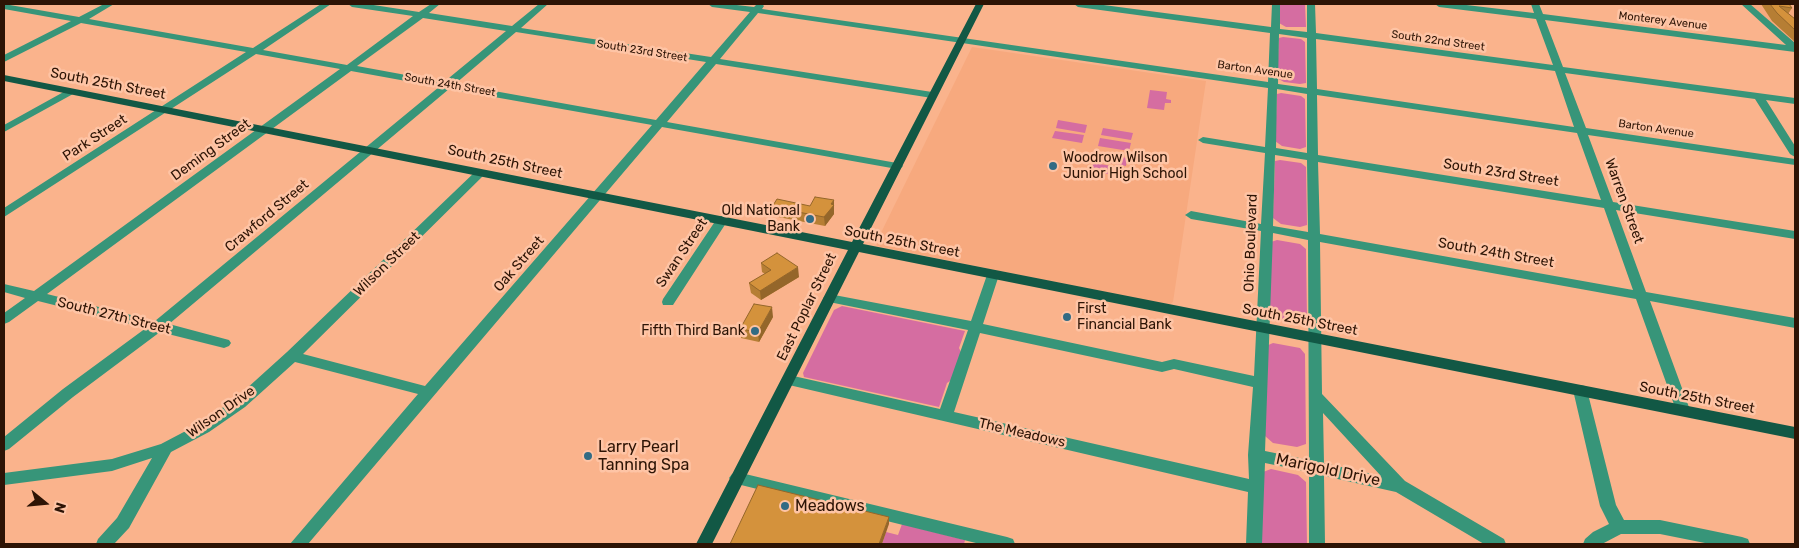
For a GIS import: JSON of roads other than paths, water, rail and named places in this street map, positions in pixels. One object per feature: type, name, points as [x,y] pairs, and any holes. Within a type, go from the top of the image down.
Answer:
[{"type":"main road","name":"East Poplar Street","points":[[704,544],[980,4]]},
{"type":"main road","name":"South 25th Street","points":[[4,78],[481,172],[596,197],[722,220],[854,248],[1795,432]]},
{"type":"street","points":[[4,59],[110,4]]},
{"type":"street","name":"Park Street","points":[[4,213],[327,4]]},
{"type":"street","name":"South 23rd Street","points":[[352,4],[932,96]]},
{"type":"street","name":"Deming Street","points":[[4,319],[436,4]]},
{"type":"street","name":"Crawford Street","points":[[4,445],[68,393],[157,327],[544,4]]},
{"type":"street","name":"Barton Avenue","points":[[712,4],[759,7],[961,40],[1795,162]]},
{"type":"street","name":"South 22nd Street","points":[[1078,4],[1795,102]]},
{"type":"street","name":"Ohio Boulevard","points":[[1254,544],[1256,455],[1276,4]]},
{"type":"street","points":[[1311,4],[1317,544]]},
{"type":"street","name":"Monterey Avenue","points":[[1439,4],[1795,49]]},
{"type":"street","name":"Warren Street","points":[[1535,4],[1610,206],[1682,410]]},
{"type":"street","points":[[1745,4],[1795,49]]},
{"type":"street","name":"South 24th Street","points":[[4,6],[897,166]]},
{"type":"street","name":"Oak Street","points":[[298,544],[759,7]]},
{"type":"street","points":[[4,129],[69,92]]},
{"type":"street","points":[[1758,96],[1795,154]]},
{"type":"street","name":"South 23rd Street","points":[[1202,140],[1795,235]]},
{"type":"street","name":"Wilson Street","points":[[292,356],[481,172]]},
{"type":"street","name":"South 24th Street","points":[[1191,215],[1795,322]]},
{"type":"street","name":"Swan Street","points":[[668,302],[722,220]]},
{"type":"street","points":[[945,416],[994,275]]},
{"type":"street","name":"South 27th Street","points":[[4,288],[224,343]]},
{"type":"street","points":[[829,298],[976,326],[1162,367],[1174,364],[1260,383]]},
{"type":"street","points":[[292,356],[429,392]]},
{"type":"street","name":"Wilson Drive","points":[[166,448],[204,428],[240,403],[292,356]]},
{"type":"street","name":"The Meadows","points":[[788,380],[1255,487]]},
{"type":"street","points":[[1580,390],[1608,506],[1619,527]]},
{"type":"street","name":"Marigold Drive","points":[[1316,396],[1400,486],[1498,544]]},
{"type":"street","points":[[4,479],[112,465],[166,448]]},
{"type":"street","points":[[104,544],[124,523],[166,448]]},
{"type":"street","name":"Marigold Drive","points":[[1256,455],[1400,486]]},
{"type":"street","points":[[737,478],[1007,544]]},
{"type":"street","points":[[1591,544],[1599,537],[1619,527],[1660,527],[1742,544]]},
{"type":"place","name":"Woodrow Wilson Junior High School","points":[[1053,166]]},
{"type":"place","name":"Old National Bank","points":[[810,219]]},
{"type":"place","name":"First Financial Bank","points":[[1067,317]]},
{"type":"place","name":"Fifth Third Bank","points":[[755,331]]},
{"type":"place","name":"Larry Pearl Tanning Spa","points":[[588,456]]},
{"type":"place","name":"Meadows","points":[[785,506]]}]
